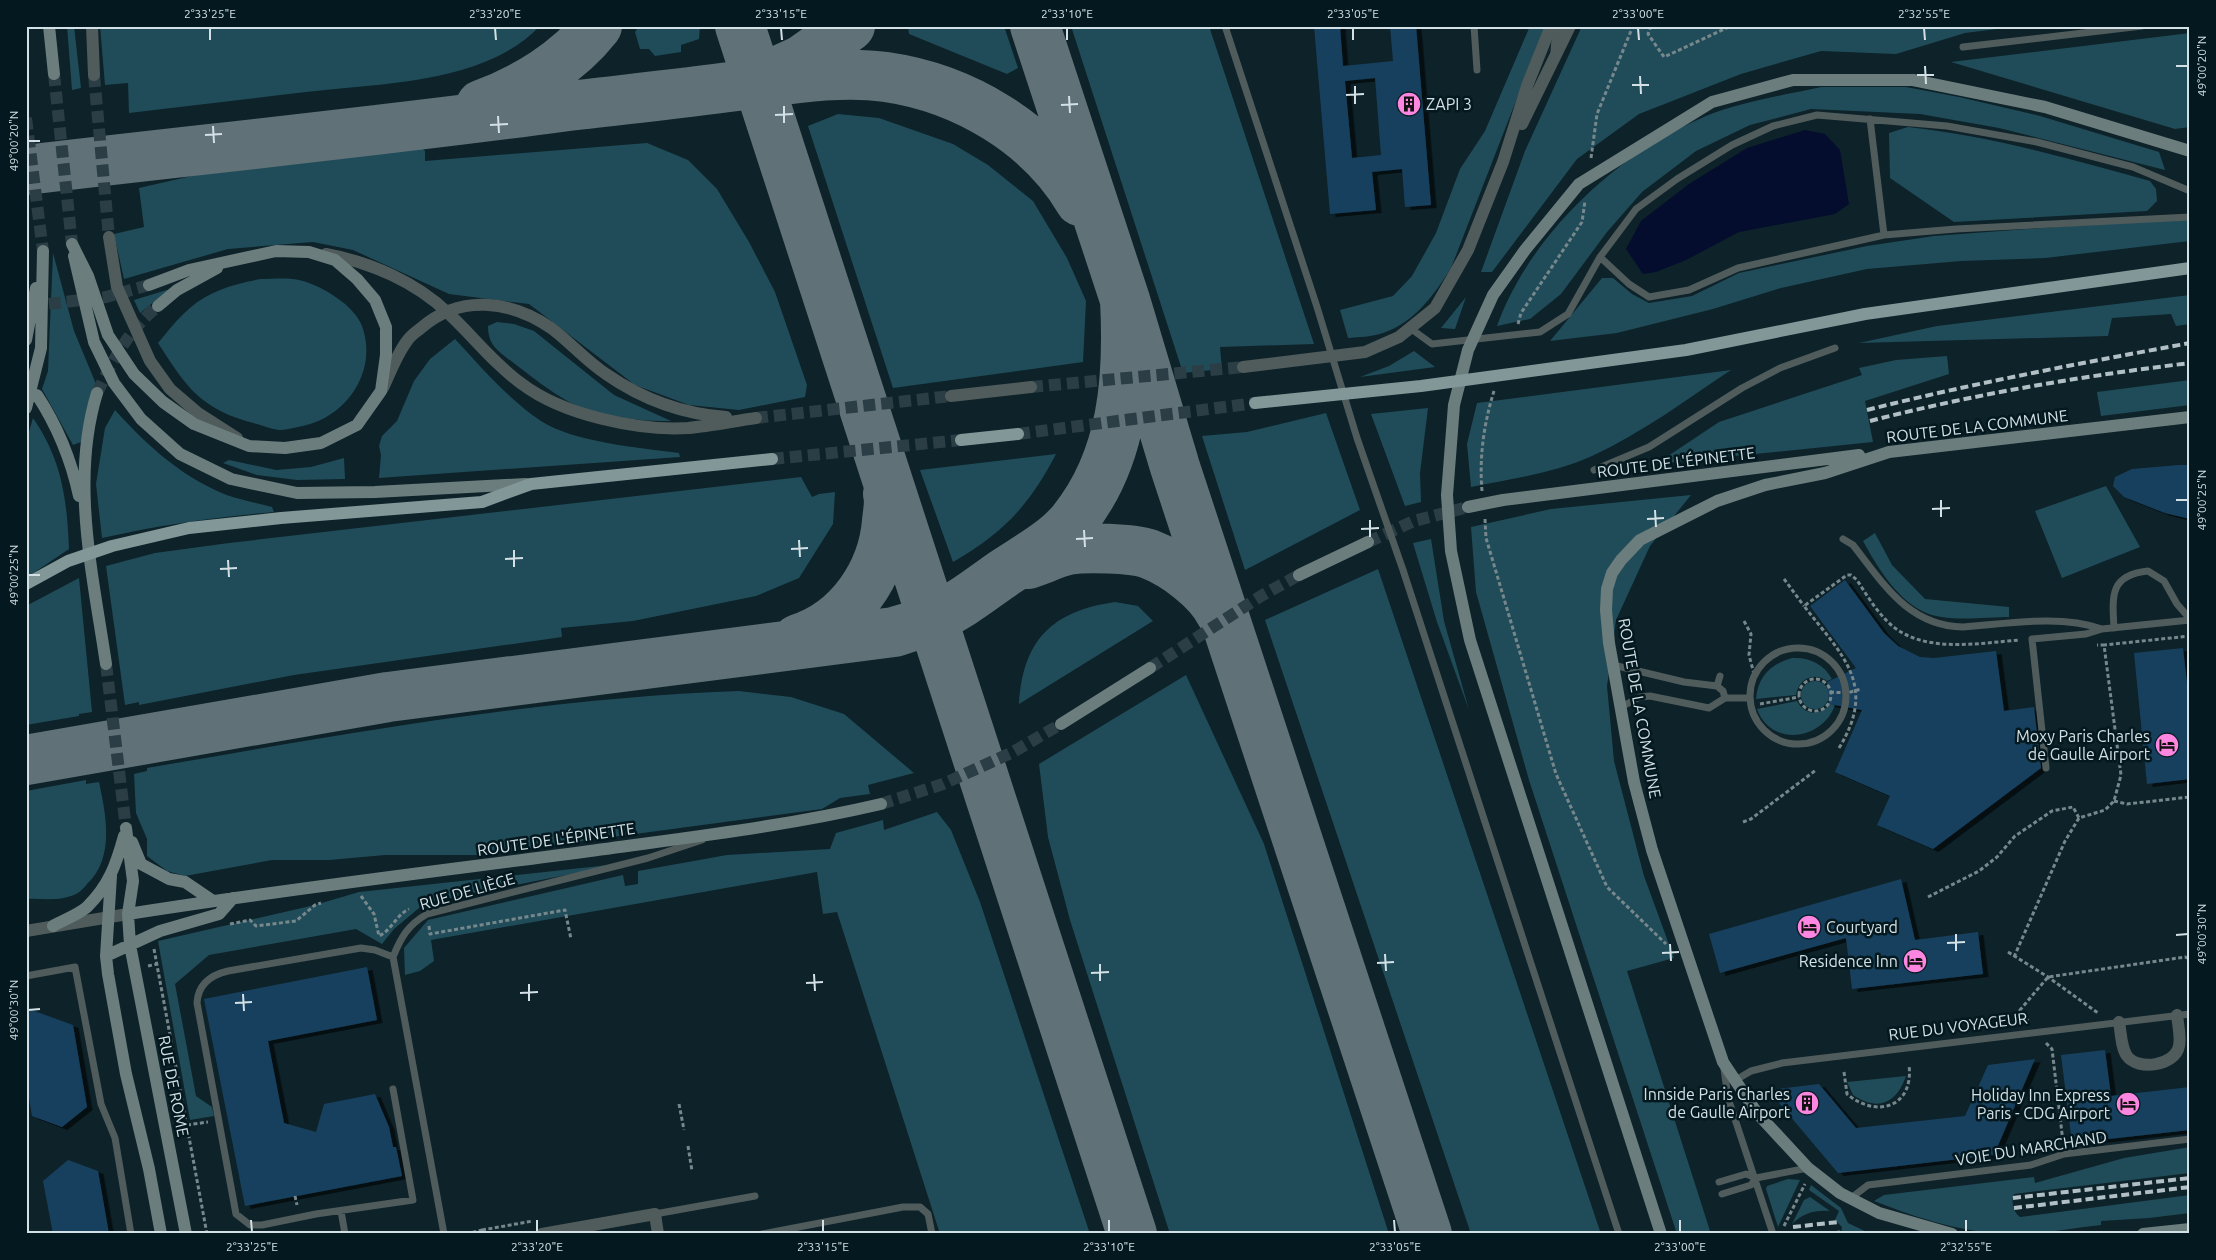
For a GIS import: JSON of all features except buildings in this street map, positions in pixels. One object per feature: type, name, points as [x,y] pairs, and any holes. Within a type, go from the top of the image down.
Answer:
[{"type":"main road","points":[[49,26],[54,74]]},
{"type":"main road","points":[[1661,1234],[1473,649],[1451,551],[1447,496],[1454,406],[1468,350],[1493,295],[1524,250],[1579,184],[1712,102],[1793,80],[1913,80],[2045,107],[2190,151]]},
{"type":"main road","points":[[149,285],[189,270],[230,260],[276,251],[309,252],[335,260],[357,279],[375,300],[386,327],[386,355],[381,391],[357,425],[321,443],[285,448],[250,446],[194,424],[163,402],[134,374],[108,335],[88,276],[72,244],[94,342],[114,382],[140,419],[180,454],[231,479],[297,493],[374,492],[531,484],[772,459]]},
{"type":"main road","points":[[26,340],[43,252],[41,348],[26,408]]},
{"type":"main road","points":[[158,306],[176,290],[230,260]]},
{"type":"main road","points":[[1255,403],[1421,386],[1686,350],[1865,314],[2190,268]]},
{"type":"main road","points":[[97,393],[86,440],[84,490],[87,530],[106,664]]},
{"type":"main road","points":[[37,395],[53,419],[72,462],[87,530]]},
{"type":"main road","name":"ROUTE DE LA COMMUNE","points":[[1952,1234],[1879,1213],[1851,1198],[1808,1168],[1757,1113],[1723,1062],[1652,850],[1634,782],[1613,665],[1606,610],[1607,589],[1612,572],[1640,540],[1717,501],[1765,485],[1825,472],[1889,452],[2188,417]]},
{"type":"main road","points":[[961,440],[1018,434]]},
{"type":"main road","name":"ROUTE DE L'ÉPINETTE","points":[[1468,507],[1503,500],[1889,452]]},
{"type":"main road","points":[[26,584],[68,561],[112,546],[189,528],[281,518],[482,502],[531,484]]},
{"type":"main road","points":[[1300,575],[1368,542]]},
{"type":"main road","points":[[1061,724],[1150,668]]},
{"type":"main road","name":"ROUTE DE L'ÉPINETTE","points":[[128,914],[233,898],[723,833],[815,819],[881,804]]},
{"type":"main road","points":[[53,926],[86,908],[111,876],[126,828]]},
{"type":"main road","points":[[126,828],[141,864],[169,879],[185,882],[213,901]]},
{"type":"main road","name":"RUE DE ROME","points":[[126,828],[133,881],[128,914],[130,945],[186,1234]]},
{"type":"main road","points":[[111,876],[106,956],[126,1074],[149,1169],[161,1234]]},
{"type":"main road","points":[[106,956],[153,934],[219,914],[233,898]]},
{"type":"main road","points":[[2143,1234],[2190,1229]]},
{"type":"street","points":[[92,26],[94,74]]},
{"type":"street","points":[[1243,368],[1365,352],[1399,337],[1435,308],[1468,250],[1503,162],[1527,86],[1551,26]]},
{"type":"street","points":[[1503,162],[1570,26]]},
{"type":"street","points":[[109,237],[117,287],[150,361],[170,389],[198,413],[250,446]]},
{"type":"street","points":[[309,252],[352,259],[385,272],[419,290],[447,311],[491,357],[523,385],[565,407],[611,422],[643,428],[688,428],[756,418],[707,416],[679,410],[641,395],[605,374],[551,328],[531,316],[514,310],[476,304],[460,306],[447,311],[427,323],[407,341],[381,391]]},
{"type":"street","points":[[951,396],[1031,387]]},
{"type":"street","points":[[26,931],[128,914]]},
{"type":"street","points":[[2119,1022],[2126,1055],[2135,1063],[2146,1065],[2167,1061],[2175,1055],[2179,1046],[2177,1015]]},
{"type":"street","points":[[542,1234],[655,1214],[658,1234]]},
{"type":"lane","points":[[1225,26],[1317,307],[1357,438],[1403,570],[1619,1234]]},
{"type":"lane","points":[[1474,26],[1478,70]]},
{"type":"lane","points":[[1552,63],[1555,39],[1561,26]]},
{"type":"lane","points":[[1963,47],[2142,26]]},
{"type":"lane","points":[[1410,328],[1432,344],[1540,332],[1568,314],[1600,257],[1636,209],[1677,179],[1732,145],[1773,126],[1817,115],[1948,126],[2037,142],[2133,167],[2190,191]]},
{"type":"lane","points":[[1870,120],[1884,235]]},
{"type":"lane","points":[[1600,257],[1629,284],[1649,297],[1690,290],[1738,268],[1884,235],[1956,229],[2190,217]]},
{"type":"lane","points":[[1594,470],[1649,447],[1742,388],[1780,368],[1835,348]]},
{"type":"lane","points":[[1843,538],[1853,545],[1900,604],[1917,616],[1933,622],[1950,627],[2040,622],[2086,623],[2102,629]]},
{"type":"lane","points":[[2114,628],[2112,598],[2119,581],[2132,572],[2148,571],[2164,581],[2177,604],[2190,619]]},
{"type":"lane","points":[[2046,768],[2032,639],[2086,634],[2102,629],[2190,619]]},
{"type":"lane","points":[[1791,647],[1807,648],[1822,653],[1835,664],[1843,677],[1846,693],[1845,709],[1838,723],[1820,738],[1797,744],[1781,741],[1767,734],[1756,721],[1749,698],[1754,674],[1763,661],[1776,652],[1791,647]]},
{"type":"lane","points":[[1613,665],[1684,682],[1717,686],[1723,691],[1725,698]]},
{"type":"lane","points":[[1717,686],[1720,676]]},
{"type":"lane","points":[[1621,707],[1640,697],[1650,696],[1709,708],[1725,698],[1749,698]]},
{"type":"lane","name":"RUE DE LIÈGE","points":[[393,957],[402,934],[414,921],[427,914],[648,858],[723,833]]},
{"type":"lane","points":[[394,1089],[413,1200],[340,1210],[262,1226],[250,1225],[241,1220],[236,1214],[221,1123],[197,1003],[198,996],[208,979],[228,971],[361,948],[376,950],[393,957],[444,1234]]},
{"type":"lane","points":[[26,976],[75,967],[101,1104],[115,1138],[132,1234]]},
{"type":"lane","name":"RUE DU VOYAGEUR","points":[[1734,1081],[1751,1070],[1782,1063],[2034,1031],[2190,1014]]},
{"type":"lane","points":[[1723,1062],[1728,1098],[1773,1234]]},
{"type":"lane","name":"VOIE DU MARCHAND","points":[[1851,1198],[1868,1185],[2031,1165],[2064,1154],[2190,1139]]},
{"type":"lane","points":[[1719,1182],[1746,1174],[1756,1178],[1808,1168]]},
{"type":"lane","points":[[1722,1194],[1751,1185],[1756,1178]]},
{"type":"lane","points":[[655,1214],[755,1196]]},
{"type":"lane","points":[[762,1234],[903,1206],[920,1206],[928,1214],[932,1234]]},
{"type":"lane","points":[[340,1210],[345,1234]]},
{"type":"path","points":[[1597,114],[1633,26]]},
{"type":"path","points":[[1650,26],[1648,34],[1664,57],[1731,26]]},
{"type":"path","points":[[1519,320],[1582,222]]},
{"type":"path","points":[[1482,487],[1485,421],[1489,408]]},
{"type":"path","points":[[1486,538],[1556,774],[1607,887],[1670,948]]},
{"type":"path","points":[[1804,606],[1847,575],[1852,575],[1887,622],[1906,634],[1931,643],[1959,645],[2032,639]]},
{"type":"path","points":[[1784,579],[1850,668],[1856,690],[1854,715],[1839,748]]},
{"type":"path","points":[[1744,621],[1751,634],[1749,655],[1754,674]]},
{"type":"path","points":[[2014,957],[2065,841],[2079,818],[2105,810],[2114,801],[2121,775],[2102,629]]},
{"type":"path","points":[[2104,646],[2190,636]]},
{"type":"path","points":[[1812,679],[1822,681],[1830,692],[1828,703],[1820,710],[1809,710],[1799,697],[1803,684],[1812,679]]},
{"type":"path","points":[[1830,692],[1846,693],[1861,689]]},
{"type":"path","points":[[1766,703],[1799,697]]},
{"type":"path","points":[[1743,822],[1751,819],[1816,770]]},
{"type":"path","points":[[2114,801],[2127,804],[2190,798]]},
{"type":"path","points":[[1928,897],[1979,871],[1997,857],[2015,836],[2052,811],[2073,807],[2079,818]]},
{"type":"path","points":[[359,892],[374,914],[377,932]]},
{"type":"path","points":[[222,926],[250,920],[256,926],[296,921],[315,905],[324,902]]},
{"type":"path","points":[[427,914],[430,934],[565,910],[571,939]]},
{"type":"path","points":[[153,934],[153,944],[207,1234]]},
{"type":"path","points":[[2008,952],[2048,977],[2098,1013],[2119,1022]]},
{"type":"path","points":[[2052,1049],[2034,1031],[2020,1010],[2048,977],[2185,957],[2190,960]]},
{"type":"path","points":[[1844,1072],[1847,1094],[1858,1103],[1873,1108],[1886,1108],[1902,1098],[1911,1078],[1909,1065]]},
{"type":"path","points":[[679,1104],[684,1130]]},
{"type":"path","points":[[187,1125],[213,1121],[221,1123]]},
{"type":"path","points":[[688,1146],[692,1171]]},
{"type":"path","points":[[295,1196],[298,1208]]},
{"type":"path","points":[[466,1234],[482,1230],[481,1234]]},
{"type":"shaded area","points":[[67,26],[74,26],[81,88],[72,90]]},
{"type":"shaded area","points":[[100,26],[540,26],[517,45],[491,60],[461,70],[430,77],[129,113],[128,83],[105,85]]},
{"type":"shaded area","points":[[639,26],[700,26],[699,39],[681,45],[681,52],[655,56],[649,49],[640,49],[635,32]]},
{"type":"shaded area","points":[[908,26],[1004,26],[1018,68],[1007,74],[909,34]]},
{"type":"shaded area","points":[[1071,26],[1209,26],[1314,344],[1220,347],[1222,369],[1183,373]]},
{"type":"shaded area","points":[[1530,26],[1545,26],[1451,268],[1430,298],[1405,322],[1379,334],[1348,338],[1340,310],[1393,296],[1412,276],[1436,233],[1460,169],[1485,131]]},
{"type":"shaded area","points":[[1582,26],[2021,26],[1965,33],[1896,54],[1821,51],[1741,74],[1639,114],[1577,159],[1492,272],[1481,272],[1525,151]]},
{"type":"shaded area","points":[[2190,33],[2190,127],[2175,129],[1951,62]]},
{"type":"shaded area","points":[[1821,87],[1906,87],[2040,116],[2159,152],[2165,170],[1999,128],[1920,114],[1811,109],[1750,125],[1696,151],[1642,192],[1607,232],[1561,294],[1530,319],[1497,326],[1512,292],[1531,260],[1554,229],[1581,200],[1610,174],[1641,151],[1673,132],[1719,111]]},
{"type":"shaded area","points":[[838,114],[879,118],[953,144],[988,165],[1033,201],[1067,258],[1086,301],[1083,362],[893,388],[808,126]]},
{"type":"shaded area","points":[[1908,127],[2000,142],[2150,181],[2156,189],[2157,201],[2147,211],[1954,222],[1890,178],[1889,133]]},
{"type":"shaded area","points":[[401,128],[425,151],[425,161],[647,143],[688,160],[717,189],[749,242],[775,292],[807,385],[805,397],[739,410],[689,405],[635,385],[529,304],[449,294],[353,250],[313,242],[228,249],[124,279],[114,234],[144,227],[139,188]]},
{"type":"shaded area","points":[[1805,130],[1825,134],[1840,150],[1849,204],[1835,214],[1739,232],[1686,260],[1656,272],[1643,274],[1626,249],[1641,221],[1689,184],[1747,148]]},
{"type":"shaded area","points":[[2190,217],[2190,241],[2045,258],[1961,261],[1867,269],[1781,288],[1713,309],[1617,333],[1550,341],[1602,278],[1613,278],[1632,294],[1649,303],[1692,296],[1739,273],[1867,246],[1934,236]]},
{"type":"shaded area","points":[[53,253],[74,331],[96,384],[88,406],[81,442],[73,445],[42,389],[48,371]]},
{"type":"shaded area","points":[[261,279],[298,280],[320,288],[345,304],[358,318],[362,326],[366,344],[366,361],[354,392],[330,415],[315,423],[279,430],[222,412],[197,395],[187,385],[158,343],[181,316],[205,297],[233,285]]},
{"type":"shaded area","points":[[170,289],[140,313],[134,300]]},
{"type":"shaded area","points":[[2190,295],[2190,324],[2176,326],[2171,314],[2112,318],[2108,336],[1859,343],[1937,326]]},
{"type":"shaded area","points":[[1466,297],[1455,329],[1441,328]]},
{"type":"shaded area","points":[[497,322],[514,324],[534,331],[614,395],[671,421],[619,417],[592,411],[569,402],[535,379],[496,348],[490,339],[488,326]]},
{"type":"shaded area","points":[[455,339],[496,383],[517,403],[541,421],[555,428],[588,439],[679,453],[680,457],[379,478],[381,455],[379,446],[382,436],[397,421],[414,381],[430,359]]},
{"type":"shaded area","points":[[1414,351],[1435,367],[1360,377],[1389,366]]},
{"type":"shaded area","points":[[1947,356],[1949,374],[1865,401],[1873,442],[1656,464],[1719,422],[1862,375],[1859,368],[1896,360]]},
{"type":"shaded area","points":[[1731,370],[1646,427],[1592,456],[1548,471],[1471,487],[1467,444],[1477,403]]},
{"type":"shaded area","points":[[2190,380],[2190,405],[2101,416],[2097,392]]},
{"type":"shaded area","points":[[1428,408],[1420,473],[1421,502],[1405,506],[1371,414]]},
{"type":"shaded area","points":[[115,410],[148,444],[185,473],[227,495],[272,507],[274,512],[188,522],[102,538],[96,484],[105,428]]},
{"type":"shaded area","points":[[1326,413],[1360,510],[1245,570],[1202,436],[1247,432]]},
{"type":"shaded area","points":[[33,418],[51,449],[57,465],[67,513],[69,549],[26,578],[26,442]]},
{"type":"shaded area","points":[[1056,454],[1036,489],[1014,516],[987,540],[953,562],[920,470]]},
{"type":"shaded area","points":[[344,458],[345,479],[297,480],[257,475],[223,463],[229,460],[276,470],[311,467]]},
{"type":"shaded area","points":[[801,477],[812,497],[835,492],[833,524],[799,578],[756,596],[633,621],[561,628],[562,637],[294,675],[139,705],[139,702],[125,705],[106,566],[155,553],[229,543]]},
{"type":"shaded area","points":[[2106,486],[2140,547],[2062,578],[2035,511]]},
{"type":"shaded area","points":[[1691,495],[1650,546],[1616,620],[1607,686],[1614,761],[1644,876],[1674,958],[1627,971],[1711,1234],[1677,1234],[1529,780],[1476,592],[1471,527],[1551,509]]},
{"type":"shaded area","points":[[1875,533],[1892,565],[1925,599],[2009,607],[2009,617],[1953,618],[1931,615],[1922,611],[1895,589],[1874,560],[1863,541]]},
{"type":"shaded area","points":[[1431,539],[1444,621],[1469,710],[1437,622],[1413,543]]},
{"type":"shaded area","points":[[1378,569],[1601,1234],[1471,1234],[1265,620]]},
{"type":"shaded area","points":[[79,578],[92,712],[26,725],[26,606]]},
{"type":"shaded area","points":[[1115,602],[1138,606],[1153,621],[1019,704],[1027,662],[1045,632],[1058,621],[1074,613],[1093,606]]},
{"type":"shaded area","points":[[1792,658],[1815,662],[1825,669],[1832,679],[1827,681],[1817,677],[1808,678],[1800,684],[1796,695],[1756,699],[1757,691],[1767,672],[1778,664]]},
{"type":"shaded area","points":[[1186,675],[1264,844],[1389,1234],[1170,1234],[1070,920],[1048,837],[1039,764]]},
{"type":"shaded area","points":[[1815,681],[1825,685],[1829,695],[1825,705],[1815,709],[1805,705],[1801,695],[1805,685]]},
{"type":"shaded area","points":[[739,691],[791,697],[844,714],[914,773],[868,785],[870,794],[840,798],[822,809],[478,855],[385,855],[329,860],[272,860],[185,876],[167,871],[147,856],[147,839],[136,813],[134,774],[147,771],[147,768],[442,719],[516,709],[590,701]]},
{"type":"shaded area","points":[[1797,701],[1808,712],[1813,713],[1822,711],[1830,704],[1835,705],[1829,717],[1820,726],[1809,732],[1797,735],[1773,730],[1764,721],[1757,709]]},
{"type":"shaded area","points":[[86,780],[86,784],[99,782],[106,822],[105,849],[102,862],[96,874],[76,894],[57,899],[26,899],[26,791]]},
{"type":"shaded area","points":[[937,812],[951,830],[980,902],[1090,1234],[940,1234],[837,912],[823,914],[817,872],[431,940],[434,961],[420,971],[405,975],[404,948],[428,920],[623,875],[625,886],[638,884],[638,871],[727,855],[830,849],[836,833],[883,820],[884,830]]},
{"type":"shaded area","points":[[627,863],[425,903],[394,929],[382,944],[356,929],[209,955],[175,984],[196,1096],[212,1107],[214,1116],[190,1120],[158,941],[315,905],[359,892]]},
{"type":"shaded area","points":[[1906,1076],[1897,1093],[1892,1098],[1878,1104],[1862,1100],[1853,1095],[1847,1082]]},
{"type":"shaded area","points":[[2190,1147],[2190,1173],[2014,1194],[2013,1207],[2020,1217],[2190,1195],[2190,1213],[2101,1221],[2101,1225],[2016,1234],[1961,1228],[1909,1214],[1874,1201],[1884,1195],[2034,1177],[2035,1183],[2124,1158]]},
{"type":"shaded area","points":[[1788,1179],[1800,1180],[1778,1227],[1766,1189],[1767,1186]]},
{"type":"shaded area","points":[[1811,1185],[1841,1208],[1848,1223],[1871,1234],[1841,1234],[1842,1227],[1835,1220],[1839,1211],[1809,1190]]},
{"type":"shaded area","points":[[1810,1197],[1830,1211],[1810,1213],[1792,1224],[1804,1200]]},
{"type":"taxiway","points":[[481,105],[529,83],[559,63],[573,52],[597,26]]},
{"type":"taxiway","points":[[740,26],[1132,1234]]},
{"type":"taxiway","points":[[771,74],[802,60],[850,26]]},
{"type":"taxiway","points":[[1035,26],[1125,300],[1175,467],[1427,1234]]},
{"type":"taxiway","points":[[26,170],[427,124],[793,79],[830,75],[868,75],[915,83],[943,91],[971,103],[997,118],[1044,154],[1080,201]]},
{"type":"taxiway","points":[[26,760],[388,697],[894,632],[924,622],[943,614],[961,603],[1050,543],[1073,521],[1090,497],[1103,471],[1113,444],[1120,416],[1126,358],[1125,300]]},
{"type":"taxiway","points":[[798,639],[833,621],[848,608],[871,577],[879,559],[884,540],[889,507],[888,494]]},
{"type":"taxiway","points":[[1028,564],[1063,551],[1076,549],[1132,550],[1149,554],[1170,564],[1190,578],[1208,595],[1221,614]]},
{"type":"tunnel","points":[[54,74],[72,244]]},
{"type":"tunnel","points":[[94,75],[109,237]]},
{"type":"tunnel","points":[[26,118],[43,251]]},
{"type":"tunnel","points":[[31,306],[106,297],[149,285]]},
{"type":"tunnel","points":[[97,393],[130,335],[158,306]]},
{"type":"tunnel","points":[[1031,387],[1243,367]]},
{"type":"tunnel","points":[[756,418],[951,396]]},
{"type":"tunnel","points":[[1018,434],[1255,403]]},
{"type":"tunnel","points":[[772,459],[961,440]]},
{"type":"tunnel","points":[[1368,542],[1414,521],[1468,507]]},
{"type":"tunnel","points":[[1150,668],[1261,596],[1299,575]]},
{"type":"tunnel","points":[[106,664],[126,828]]},
{"type":"tunnel","points":[[881,804],[943,784],[1013,752],[1061,724]]},
{"type":"railway","points":[[1867,410],[1988,382],[2190,343]]},
{"type":"railway","points":[[1870,421],[1949,402],[2029,387],[2190,363]]},
{"type":"railway","points":[[2013,1198],[2190,1178]]},
{"type":"railway","points":[[2014,1208],[2190,1187]]},
{"type":"railway","points":[[1793,1227],[1838,1222]]},
{"type":"railway","points":[[1832,1234],[1843,1232]]},
{"type":"place","name":"ZAPI 3","points":[[1409,104]]},
{"type":"place","name":"Moxy Paris Charles de Gaulle Airport","points":[[2167,745]]},
{"type":"place","name":"Courtyard","points":[[1809,927]]},
{"type":"place","name":"Residence Inn","points":[[1915,961]]},
{"type":"place","name":"Innside Paris Charles de Gaulle Airport","points":[[1807,1103]]},
{"type":"place","name":"Holiday Inn Express Paris - CDG Airport","points":[[2128,1104]]}]
